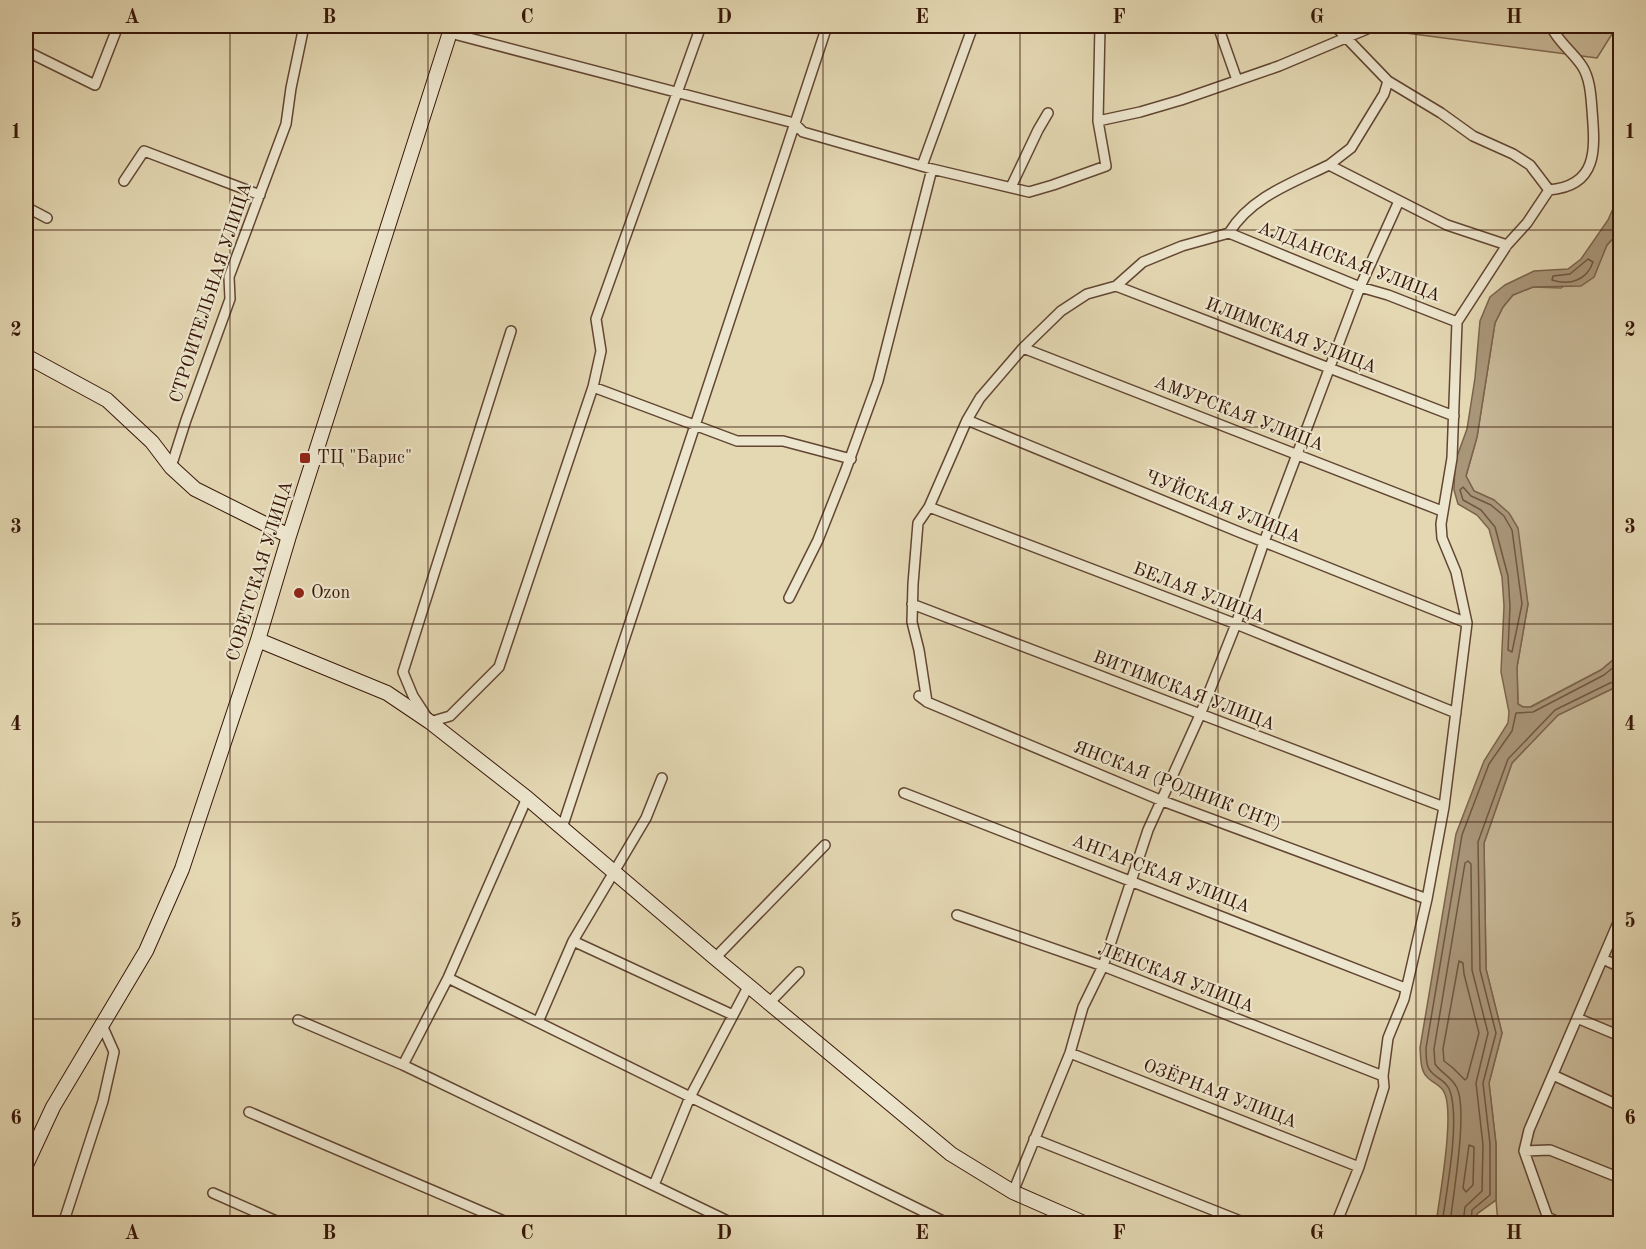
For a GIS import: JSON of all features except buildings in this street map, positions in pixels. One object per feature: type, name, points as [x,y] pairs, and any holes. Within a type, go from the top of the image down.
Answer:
[{"type":"street","points":[[26,51],[95,85],[118,26]]},
{"type":"street","name":"СТРОИТЕЛЬНАЯ УЛИЦА","points":[[171,467],[230,299],[229,277],[286,124],[304,26]]},
{"type":"street","points":[[430,722],[450,716],[499,667],[593,387],[601,351],[596,318],[700,26]]},
{"type":"street","points":[[562,828],[827,26]]},
{"type":"street","points":[[789,598],[818,540],[851,459],[878,381],[927,168],[973,26]]},
{"type":"street","points":[[451,29],[794,123],[803,132],[927,168],[1029,192],[1053,186],[1106,166],[1098,121],[1100,26]]},
{"type":"street","points":[[1218,26],[1237,80]]},
{"type":"street","points":[[1335,26],[1388,81],[1441,113],[1473,136],[1522,159],[1530,165],[1549,190]]},
{"type":"street","points":[[1098,121],[1150,109],[1279,66],[1374,26]]},
{"type":"street","points":[[1336,1224],[1359,1167],[1384,1087],[1383,1076],[1388,1038],[1404,999],[1427,899],[1444,807],[1467,622],[1456,572],[1442,538],[1442,511],[1452,458],[1457,322],[1507,245],[1527,223],[1549,190],[1573,185],[1582,177],[1593,158],[1591,91],[1583,67],[1551,26]]},
{"type":"street","name":"СОВЕТСКАЯ УЛИЦА","points":[[26,1165],[54,1107],[146,951],[182,869],[258,640],[451,29]]},
{"type":"street","points":[[912,604],[918,523],[929,507],[967,420],[980,398],[1023,348],[1060,311],[1087,294],[1116,286],[1143,262],[1182,246],[1229,233],[1237,219],[1261,198],[1329,165],[1351,148],[1384,94],[1388,81]]},
{"type":"street","points":[[1011,188],[1048,113]]},
{"type":"street","points":[[124,181],[144,151],[260,195]]},
{"type":"street","points":[[1329,165],[1447,225],[1507,245]]},
{"type":"street","points":[[1013,1192],[1070,1053],[1083,1007],[1102,966],[1160,800],[1200,715],[1236,624],[1263,542],[1360,287],[1399,201]]},
{"type":"street","points":[[26,207],[47,218]]},
{"type":"street","name":"АЛДАНСКАЯ УЛИЦА","points":[[1229,233],[1360,287],[1388,295],[1457,322]]},
{"type":"street","name":"ИЛИМСКАЯ УЛИЦА","points":[[1116,286],[1454,417]]},
{"type":"street","points":[[430,722],[413,696],[403,672],[511,331]]},
{"type":"street","name":"АМУРСКАЯ УЛИЦА","points":[[1023,348],[1442,511]]},
{"type":"street","points":[[26,356],[106,400],[152,442],[171,467],[195,489],[289,536]]},
{"type":"street","points":[[593,387],[737,441],[783,441],[851,459]]},
{"type":"street","name":"ЧУЙСКАЯ УЛИЦА","points":[[967,420],[1263,542],[1467,622]]},
{"type":"street","name":"БЕЛАЯ УЛИЦА","points":[[929,507],[1236,624],[1456,713]]},
{"type":"street","name":"ЯНСКАЯ (РОДНИК СНТ)","points":[[912,604],[912,622],[920,650],[923,699],[1160,800],[1427,899]]},
{"type":"street","name":"ВИТИМСКАЯ УЛИЦА","points":[[912,604],[1444,807]]},
{"type":"street","points":[[258,640],[387,693],[430,722],[526,798],[714,958],[951,1154],[1013,1192],[1086,1224]]},
{"type":"street","points":[[538,1022],[573,941],[646,818],[662,778]]},
{"type":"street","name":"АНГАРСКАЯ УЛИЦА","points":[[903,793],[1405,988]]},
{"type":"street","points":[[404,1065],[448,978],[526,798]]},
{"type":"street","points":[[714,958],[825,845]]},
{"type":"street","name":"ЛЕНСКАЯ УЛИЦА","points":[[957,915],[1102,966],[1383,1076]]},
{"type":"street","points":[[1563,1224],[1550,1221],[1524,1151],[1529,1130],[1620,918]]},
{"type":"street","points":[[573,941],[733,1015]]},
{"type":"street","points":[[1603,959],[1620,967]]},
{"type":"street","points":[[770,1002],[799,972]]},
{"type":"street","points":[[448,978],[949,1224]]},
{"type":"street","points":[[654,1185],[690,1097],[749,985]]},
{"type":"street","points":[[1577,1018],[1620,1036]]},
{"type":"street","points":[[298,1020],[404,1065],[734,1224]]},
{"type":"street","points":[[63,1224],[102,1101],[114,1052],[102,1025]]},
{"type":"street","name":"ОЗЁРНАЯ УЛИЦА","points":[[1070,1053],[1359,1167]]},
{"type":"street","points":[[1553,1075],[1620,1106]]},
{"type":"street","points":[[249,1112],[511,1224]]},
{"type":"street","points":[[1034,1139],[1248,1224]]},
{"type":"street","points":[[1524,1151],[1550,1150],[1620,1178]]},
{"type":"street","points":[[213,1193],[283,1224]]},
{"type":"shaded area","points":[[1352,26],[1617,26],[1597,58]]},
{"type":"shaded area","points":[[1620,231],[1620,654],[1601,670],[1530,707],[1523,707],[1518,704],[1517,667],[1528,604],[1494,500],[1474,491],[1466,476],[1477,437],[1495,323],[1503,307],[1513,295],[1533,287],[1561,288],[1600,259],[1607,245]]},
{"type":"shaded area","points":[[1620,685],[1620,1223],[1498,1223],[1496,1144],[1489,1083],[1502,1033],[1486,969],[1484,843],[1512,763],[1558,715]]},
{"type":"water","points":[[1620,193],[1620,231],[1607,245],[1594,277],[1581,286],[1533,287],[1513,295],[1503,307],[1495,323],[1477,437],[1466,476],[1474,491],[1494,500],[1509,513],[1518,528],[1528,604],[1517,667],[1518,704],[1531,707],[1601,670],[1620,654],[1620,685],[1558,715],[1512,763],[1484,843],[1486,969],[1502,1033],[1489,1083],[1496,1144],[1496,1200],[1477,1214],[1477,1223],[1436,1223],[1445,1157],[1447,1105],[1442,1089],[1424,1072],[1420,1048],[1456,834],[1484,761],[1508,723],[1509,712],[1501,672],[1504,606],[1502,577],[1489,529],[1477,515],[1458,504],[1454,490],[1455,462],[1467,429],[1475,378],[1480,321],[1490,297],[1505,285],[1534,271],[1568,269],[1581,259],[1608,220]]},
{"type":"place","name":"ТЦ \"Барис\"","points":[[305,458]]},
{"type":"place","name":"Ozon","points":[[299,593]]}]
